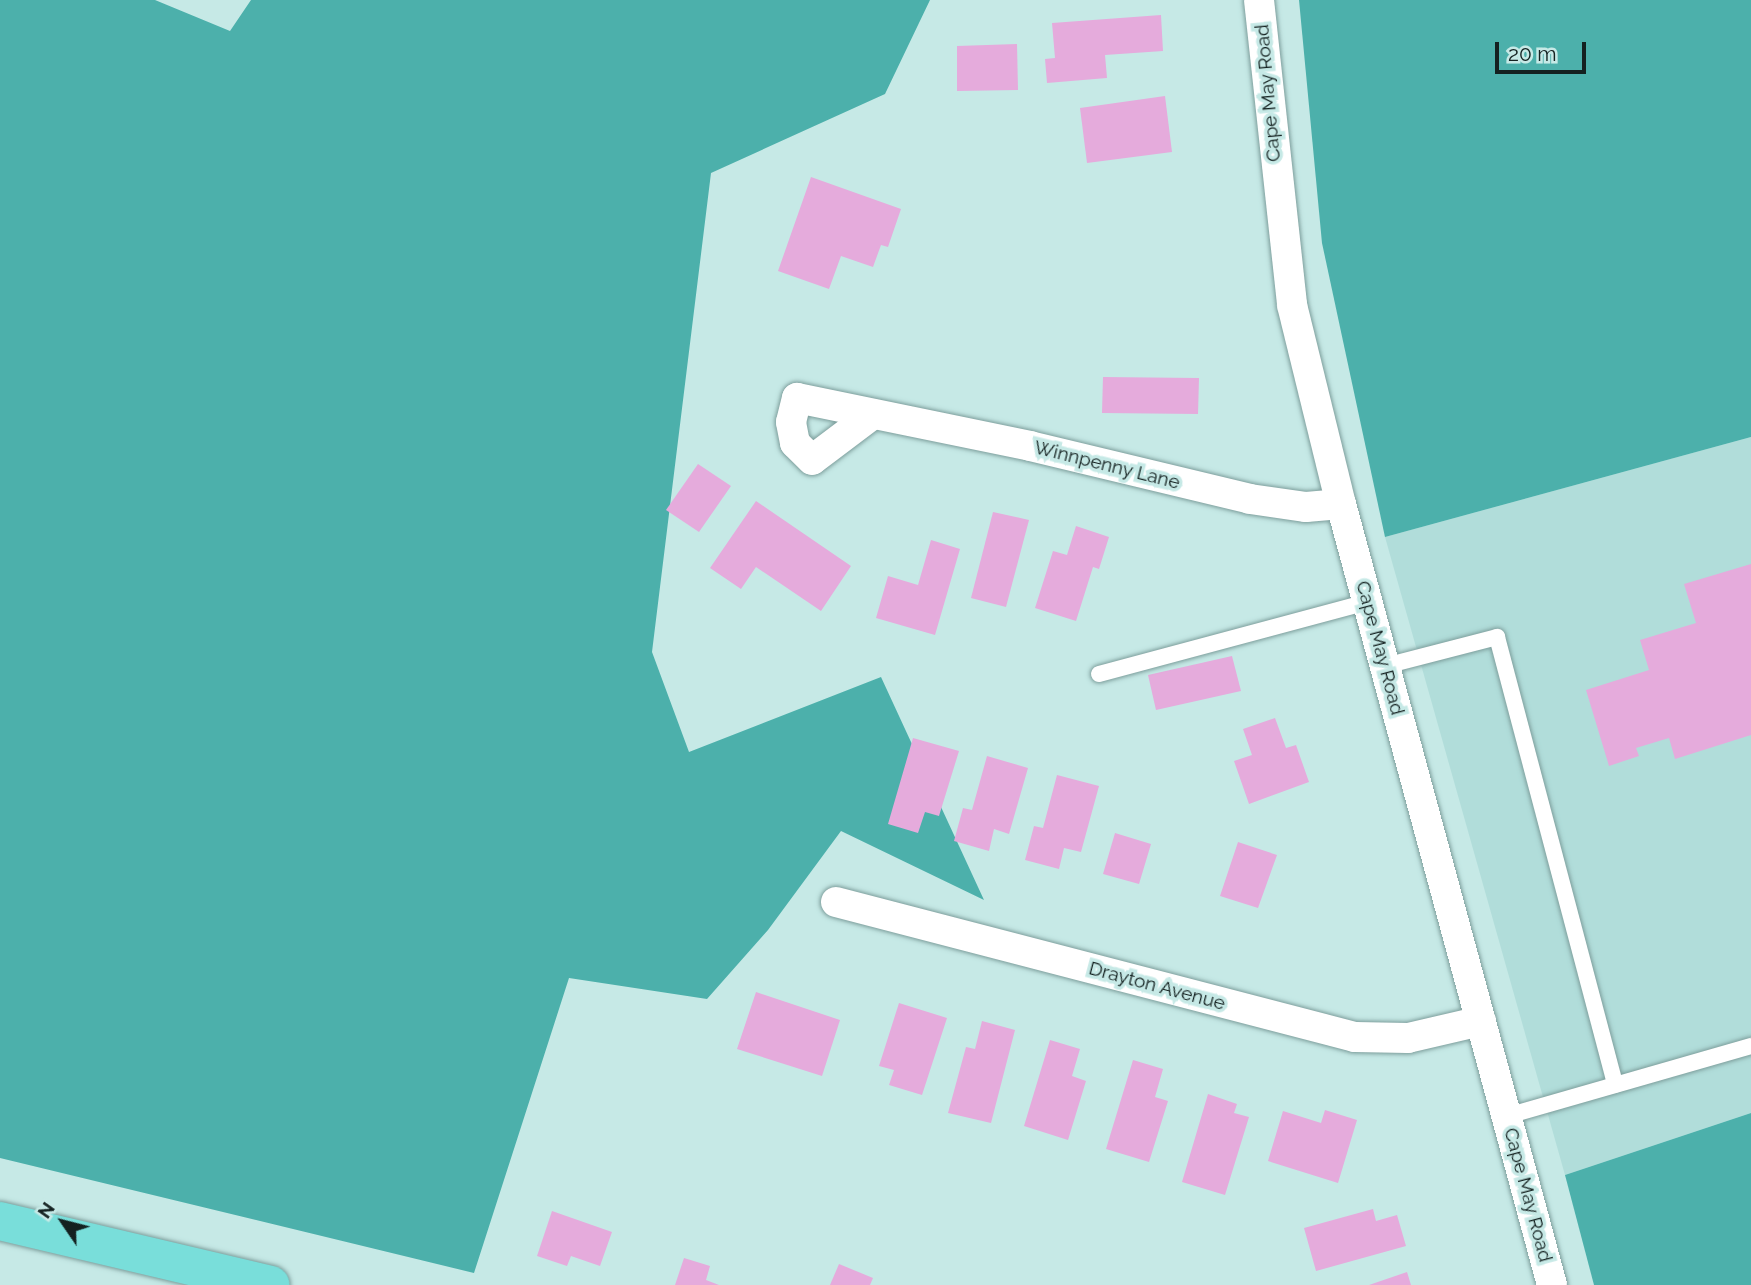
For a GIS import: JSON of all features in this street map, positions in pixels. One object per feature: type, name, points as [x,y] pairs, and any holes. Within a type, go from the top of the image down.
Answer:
[{"type":"main road","points":[[0,1221],[271,1285]]},
{"type":"street","name":"Cape May Road","points":[[1259,0],[1290,293],[1341,504],[1552,1285]]},
{"type":"street","name":"Winnpenny Lane","points":[[873,414],[1250,499],[1306,507],[1341,504]]},
{"type":"street","name":"Drayton Avenue","points":[[836,902],[1355,1037],[1408,1038],[1481,1021]]},
{"type":"lane","points":[[1099,674],[1367,602]]},
{"type":"lane","points":[[1385,666],[1497,637],[1615,1085]]},
{"type":"lane","points":[[1507,1115],[1751,1046]]},
{"type":"shaded area","points":[[0,0],[155,0],[230,31],[251,0],[930,0],[885,94],[711,173],[652,652],[689,752],[881,677],[984,900],[841,831],[768,930],[707,999],[569,978],[474,1273],[0,1158]]},
{"type":"shaded area","points":[[1299,0],[1751,0],[1751,437],[1385,537],[1322,243]]},
{"type":"shaded area","points":[[1751,437],[1751,1113],[1565,1175],[1385,537]]},
{"type":"shaded area","points":[[1751,1113],[1751,1285],[1594,1285],[1565,1175]]},
{"type":"building","points":[[1161,15],[1163,51],[1105,55],[1107,78],[1047,83],[1045,59],[1055,58],[1052,23]]},
{"type":"building","points":[[1017,44],[1018,90],[957,91],[957,46]]},
{"type":"building","points":[[1165,96],[1172,152],[1087,163],[1080,108]]},
{"type":"building","points":[[811,177],[901,209],[888,247],[881,245],[873,267],[841,256],[829,289],[778,271]]},
{"type":"building","points":[[1103,377],[1199,378],[1198,414],[1102,413]]},
{"type":"building","points":[[698,464],[731,486],[699,532],[666,510]]},
{"type":"building","points":[[756,501],[851,566],[821,611],[756,567],[741,589],[710,568]]},
{"type":"building","points":[[993,512],[1029,520],[1006,607],[971,598]]},
{"type":"building","points":[[1076,526],[1109,537],[1099,569],[1093,567],[1076,621],[1035,608],[1053,551],[1067,555]]},
{"type":"building","points":[[931,540],[960,549],[935,635],[876,618],[888,576],[918,585]]},
{"type":"building","points":[[1751,564],[1751,735],[1675,759],[1669,738],[1636,748],[1639,756],[1609,766],[1586,690],[1649,670],[1640,640],[1696,623],[1684,584]]},
{"type":"building","points":[[1232,656],[1241,691],[1156,710],[1148,675]]},
{"type":"building","points":[[1275,718],[1286,748],[1296,745],[1309,782],[1249,804],[1234,761],[1252,755],[1243,729]]},
{"type":"building","points":[[913,738],[959,751],[939,816],[925,812],[918,833],[888,824]]},
{"type":"building","points":[[987,756],[1028,768],[1009,834],[994,829],[989,851],[954,841],[963,808],[972,810]]},
{"type":"building","points":[[1057,775],[1099,786],[1081,852],[1064,848],[1059,869],[1025,860],[1034,826],[1043,828]]},
{"type":"building","points":[[1115,833],[1151,844],[1139,884],[1103,874]]},
{"type":"building","points":[[1238,842],[1277,855],[1258,908],[1220,896]]},
{"type":"building","points":[[756,992],[840,1020],[822,1076],[737,1049]]},
{"type":"building","points":[[899,1003],[947,1018],[922,1095],[889,1085],[894,1070],[879,1066]]},
{"type":"building","points":[[982,1021],[1015,1030],[991,1123],[948,1113],[966,1047],[975,1049]]},
{"type":"building","points":[[1050,1040],[1080,1049],[1072,1076],[1086,1081],[1068,1140],[1024,1126]]},
{"type":"building","points":[[1133,1060],[1163,1069],[1155,1097],[1168,1101],[1149,1162],[1106,1149]]},
{"type":"building","points":[[1208,1094],[1237,1104],[1234,1113],[1249,1117],[1225,1195],[1182,1182]]},
{"type":"building","points":[[1325,1110],[1357,1120],[1338,1183],[1268,1161],[1283,1111],[1321,1123]]},
{"type":"building","points":[[1373,1209],[1376,1221],[1397,1215],[1406,1246],[1316,1271],[1304,1228]]},
{"type":"building","points":[[552,1211],[612,1232],[600,1266],[571,1256],[567,1266],[537,1256]]},
{"type":"building","points":[[684,1258],[710,1266],[706,1280],[719,1285],[675,1285]]},
{"type":"building","points":[[839,1264],[873,1278],[870,1285],[830,1285]]},
{"type":"building","points":[[1407,1272],[1411,1285],[1369,1285]]}]
